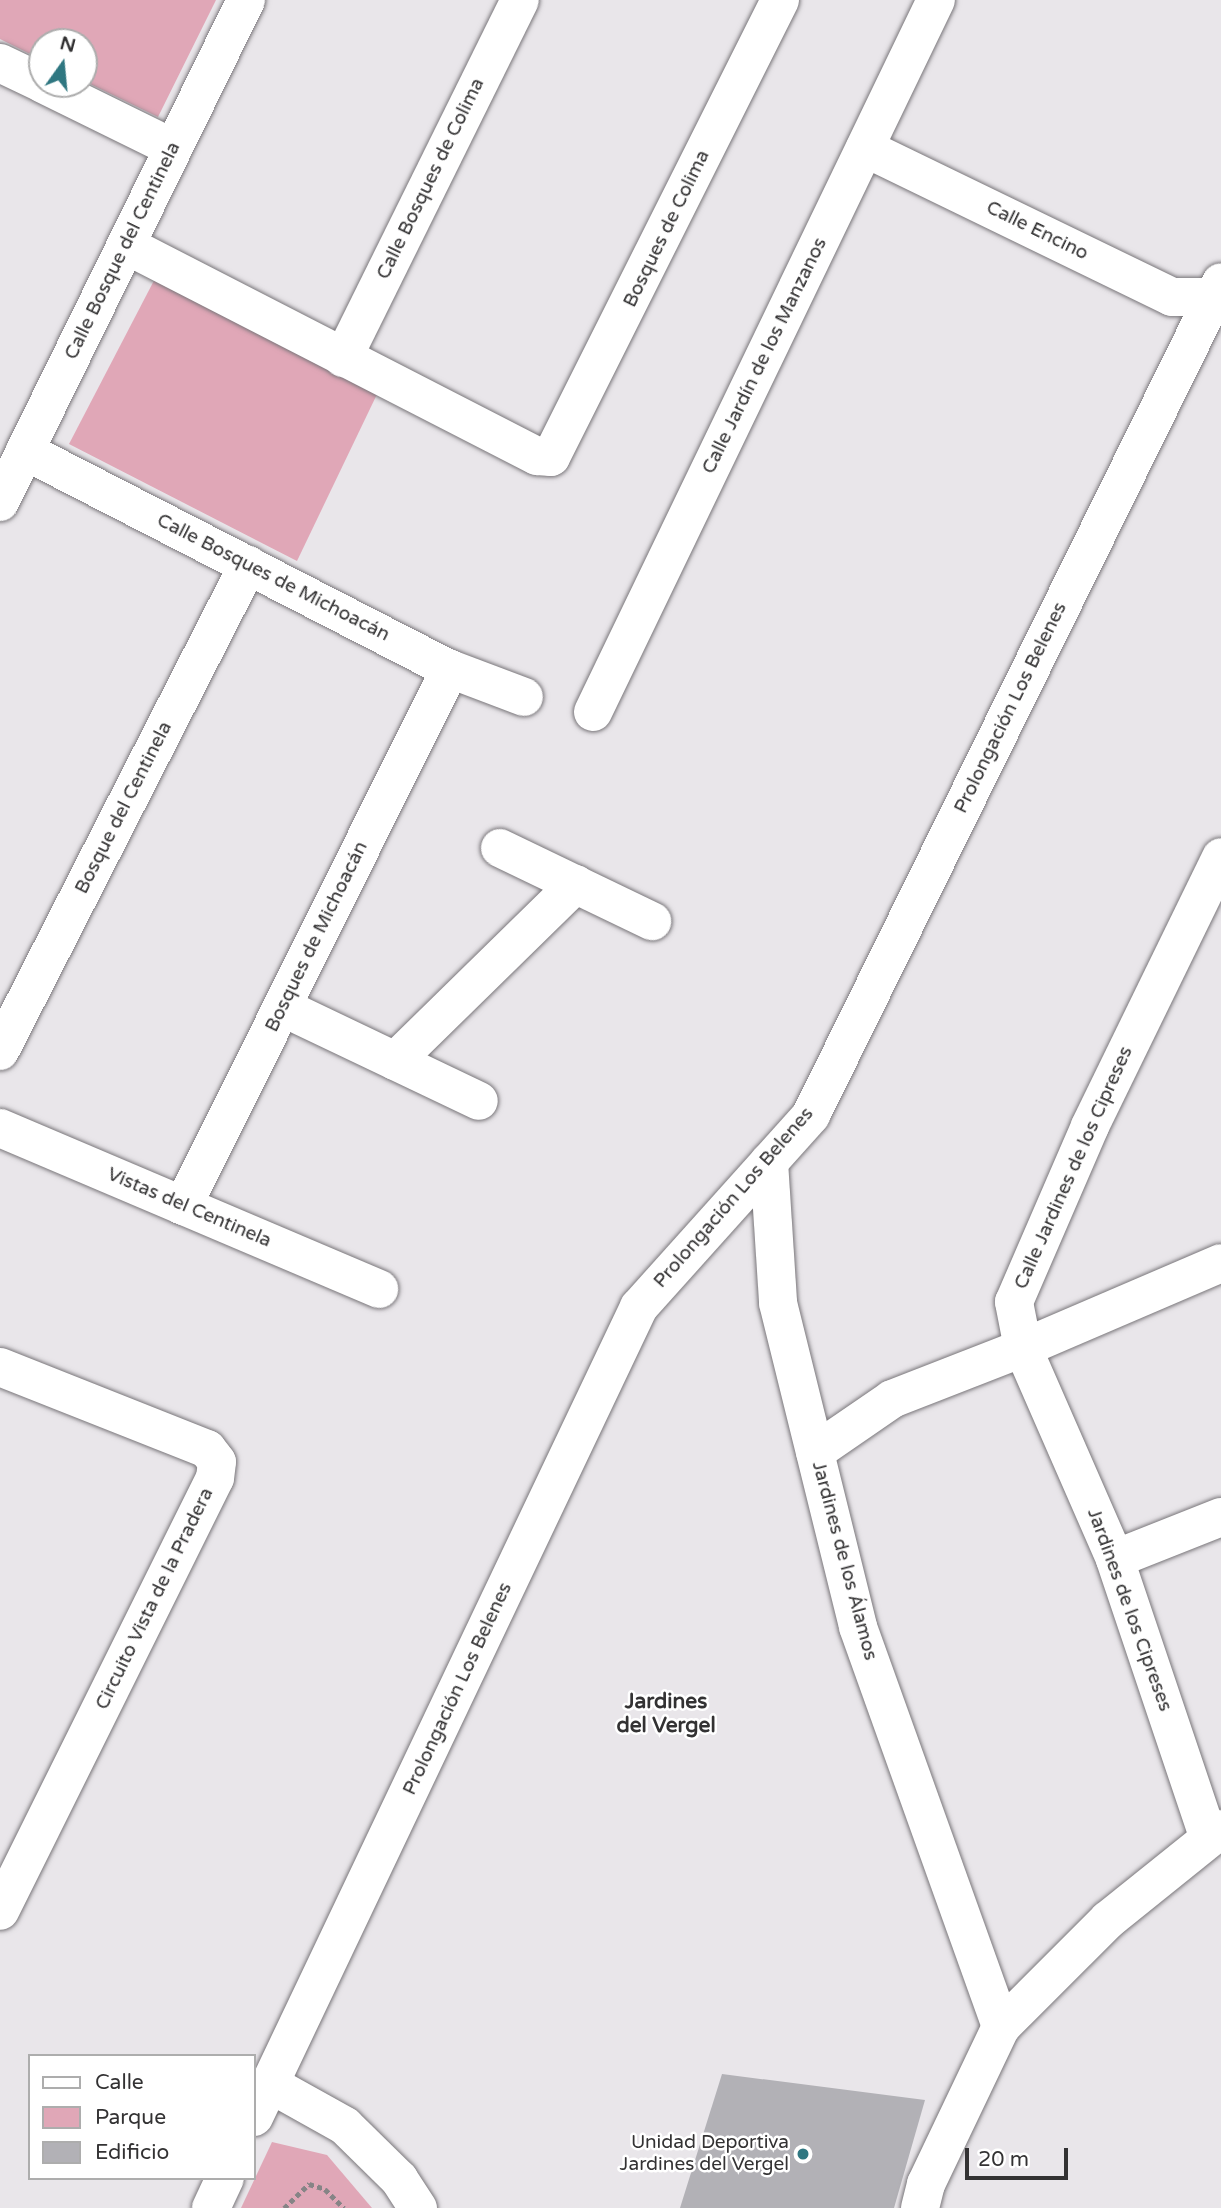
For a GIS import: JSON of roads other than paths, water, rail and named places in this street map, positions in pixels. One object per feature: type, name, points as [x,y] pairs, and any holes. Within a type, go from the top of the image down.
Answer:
[{"type":"street","name":"Calle Bosque del Centinela","points":[[0,502],[246,0]]},
{"type":"street","name":"Calle Bosques de Colima","points":[[343,358],[520,0]]},
{"type":"street","name":"Bosques de Colima","points":[[343,358],[537,456],[551,457],[780,0]]},
{"type":"street","name":"Calle Jardín de los Manzanos","points":[[593,712],[936,0]]},
{"type":"street","points":[[0,63],[28,77]]},
{"type":"street","points":[[71,98],[173,148]]},
{"type":"street","name":"Calle Encino","points":[[865,148],[1172,297],[1219,292]]},
{"type":"street","points":[[126,245],[343,358]]},
{"type":"street","name":"Prolongación Los Belenes","points":[[262,2100],[639,1307],[811,1115],[1219,292]]},
{"type":"street","name":"Calle Bosques de Michoacán","points":[[25,451],[450,669],[524,697]]},
{"type":"street","name":"Bosque del Centinela","points":[[0,1051],[248,565]]},
{"type":"street","name":"Bosques de Michoacán","points":[[183,1206],[450,669]]},
{"type":"street","points":[[500,848],[652,922]]},
{"type":"street","name":"Calle Jardines de los Cipreses","points":[[1023,1348],[1014,1302],[1090,1126],[1221,857]]},
{"type":"street","points":[[395,1061],[576,884]]},
{"type":"street","points":[[282,1007],[479,1101]]},
{"type":"street","name":"Vistas del Centinela","points":[[0,1128],[379,1289]]},
{"type":"street","name":"Jardines de los Álamos","points":[[769,1162],[778,1303],[858,1627],[1001,2027]]},
{"type":"street","points":[[815,1452],[892,1399],[1023,1348],[1221,1263]]},
{"type":"street","name":"Jardines de los Cipreses","points":[[1023,1348],[1115,1559],[1215,1833]]},
{"type":"street","name":"Circuito Vista de la Pradera","points":[[0,1910],[215,1478],[217,1462],[207,1449],[3,1375]]},
{"type":"street","points":[[1115,1559],[1221,1517]]},
{"type":"street","points":[[920,2208],[926,2184],[1001,2027],[1108,1920],[1215,1833]]},
{"type":"street","points":[[262,2100],[345,2126],[399,2179],[418,2208]]},
{"type":"street","points":[[211,2208],[224,2180]]},
{"type":"place","name":"Unidad Deportiva Jardines del Vergel","points":[[803,2154]]},
{"type":"district","name":"Jardines del Vergel","points":[[666,1714]]}]
